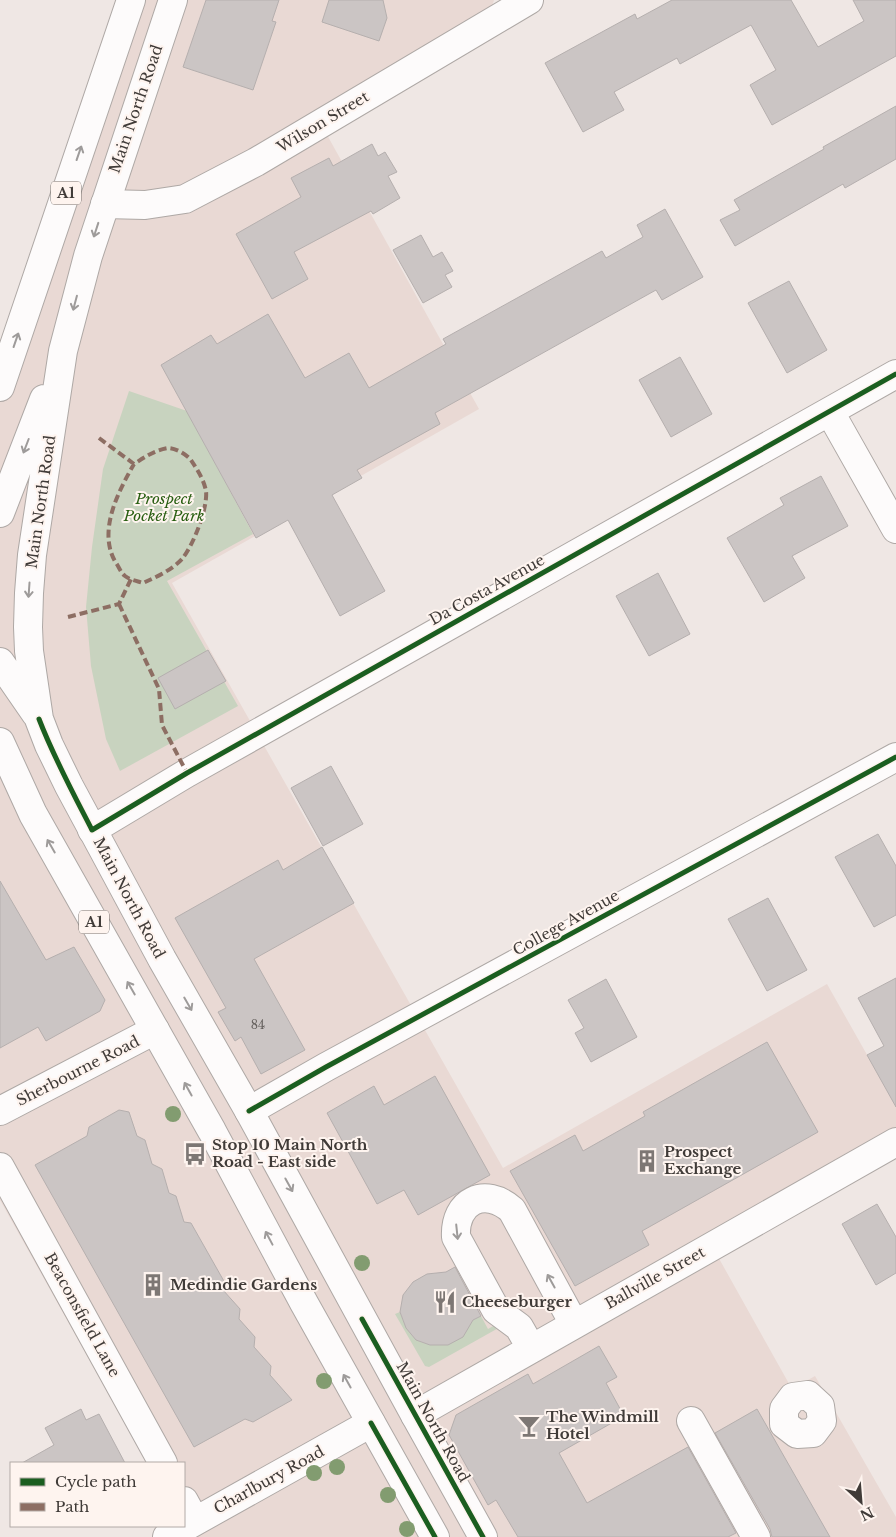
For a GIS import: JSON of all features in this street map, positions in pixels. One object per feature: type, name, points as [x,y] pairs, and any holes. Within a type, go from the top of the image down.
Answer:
[{"type":"main road","name":"A1","points":[[0,387],[131,0]]},
{"type":"main road","name":"Main North Road","points":[[173,0],[88,256],[63,351],[32,555],[29,593],[29,651],[39,719],[65,778],[92,830],[484,1537]]},
{"type":"main road","name":"Wilson Street","points":[[105,204],[145,205],[185,199],[256,162],[490,12],[528,0]]},
{"type":"main road","points":[[0,513],[63,351]]},
{"type":"main road","name":"Da Costa Avenue","points":[[92,830],[187,773],[896,374]]},
{"type":"main road","points":[[830,412],[896,529]]},
{"type":"main road","points":[[0,662],[39,719]]},
{"type":"main road","name":"A1","points":[[0,742],[33,814],[212,1131],[435,1537]]},
{"type":"main road","name":"College Avenue","points":[[212,1131],[896,757]]},
{"type":"main road","points":[[0,782],[33,814]]},
{"type":"main road","name":"Sherbourne Road","points":[[0,1111],[155,1030]]},
{"type":"main road","name":"Ballville Street","points":[[415,1415],[896,1142]]},
{"type":"main road","name":"Beaconsfield Lane","points":[[0,1167],[162,1462]]},
{"type":"main road","points":[[531,1348],[519,1327],[496,1310],[456,1237],[458,1216],[464,1207],[473,1201],[494,1198],[504,1202],[512,1210],[574,1324]]},
{"type":"main road","points":[[691,1421],[756,1537]]},
{"type":"main road","name":"Charlbury Road","points":[[189,1511],[371,1423]]},
{"type":"main road","name":"Charlbury Road","points":[[167,1537],[175,1527]]},
{"type":"shaded area","points":[[140,0],[494,0],[486,25],[321,124],[479,409],[172,583],[503,1168],[827,984],[896,1106],[896,1142],[712,1246],[792,1389],[815,1376],[896,1517],[896,1537],[188,1537],[184,1527],[185,1462],[146,1462],[0,1200],[0,401]]},
{"type":"green space","name":"Prospect Pocket Park","points":[[129,391],[187,411],[253,534],[167,581],[238,706],[120,771],[106,739],[91,666],[86,607],[103,469]]},
{"type":"green space","points":[[400,1312],[412,1335],[416,1339],[429,1344],[448,1345],[473,1320],[481,1316],[488,1329],[500,1322],[502,1326],[429,1367],[425,1366],[395,1314]]},
{"type":"building","points":[[206,0],[279,0],[272,21],[276,22],[253,90],[183,67]]},
{"type":"building","points":[[329,0],[383,0],[387,18],[379,41],[322,22]]},
{"type":"building","points":[[672,0],[791,0],[818,47],[864,21],[853,0],[896,0],[896,56],[772,125],[750,85],[776,70],[751,25],[680,64],[677,58],[614,92],[624,110],[583,132],[545,63],[635,14],[637,19]]},
{"type":"building","points":[[896,106],[896,159],[845,188],[843,184],[735,246],[720,220],[740,210],[734,200]]},
{"type":"building","points":[[372,144],[378,156],[385,152],[397,172],[388,176],[400,198],[373,214],[371,211],[294,252],[308,279],[272,299],[236,234],[301,197],[291,178],[329,158],[333,166]]},
{"type":"building","points":[[665,209],[703,277],[662,300],[656,290],[435,413],[440,424],[357,470],[362,478],[332,495],[385,591],[340,616],[288,520],[256,538],[161,365],[211,335],[217,344],[268,314],[305,378],[349,353],[369,388],[446,344],[443,339],[602,251],[606,258],[643,237],[637,225]]},
{"type":"building","points":[[421,235],[433,257],[442,252],[453,271],[445,275],[452,287],[423,303],[393,250]]},
{"type":"building","points":[[789,281],[827,350],[787,373],[748,303]]},
{"type":"building","points":[[680,357],[712,414],[671,437],[639,380]]},
{"type":"building","points":[[821,476],[848,526],[792,556],[805,578],[764,602],[727,538],[784,505],[780,498]]},
{"type":"building","points":[[658,573],[690,634],[649,656],[616,596]]},
{"type":"building","points":[[208,650],[226,681],[175,709],[158,678]]},
{"type":"building","points":[[331,766],[363,824],[323,846],[291,788]]},
{"type":"building","points":[[878,834],[896,866],[896,915],[874,927],[835,857]]},
{"type":"building","points":[[322,847],[354,903],[254,959],[305,1050],[261,1074],[241,1037],[235,1041],[218,1012],[226,1008],[175,918],[278,860],[283,870]]},
{"type":"building","points":[[0,881],[46,960],[74,947],[105,1000],[100,1011],[46,1041],[38,1027],[0,1048]]},
{"type":"building","points":[[768,898],[807,970],[767,991],[728,919]]},
{"type":"building","points":[[896,978],[896,1107],[867,1055],[884,1046],[858,998]]},
{"type":"building","points":[[606,979],[637,1037],[591,1062],[575,1033],[584,1028],[568,1000]]},
{"type":"building","name":"Prospect Exchange","points":[[767,1042],[818,1132],[642,1231],[649,1245],[575,1286],[510,1171],[575,1135],[583,1151],[645,1116],[643,1112]]},
{"type":"building","points":[[435,1076],[490,1175],[418,1215],[404,1190],[377,1204],[327,1113],[374,1086],[384,1105]]},
{"type":"building","name":"Medindie Gardens","points":[[119,1110],[129,1112],[137,1136],[145,1140],[152,1164],[162,1169],[169,1193],[176,1196],[184,1222],[191,1223],[225,1283],[223,1290],[240,1309],[239,1319],[255,1337],[254,1347],[271,1366],[270,1375],[292,1400],[253,1422],[245,1419],[194,1447],[35,1165],[87,1136],[89,1127]]},
{"type":"building","points":[[877,1204],[896,1237],[896,1273],[876,1285],[842,1224]]},
{"type":"building","name":"Cheeseburger","points":[[455,1267],[481,1316],[473,1320],[463,1337],[448,1345],[430,1345],[416,1340],[406,1328],[400,1312],[403,1295],[413,1282],[427,1274],[446,1272]]},
{"type":"building","points":[[599,1346],[617,1377],[606,1383],[624,1416],[559,1453],[587,1503],[688,1447],[736,1533],[728,1537],[518,1537],[496,1500],[488,1505],[449,1435],[456,1415],[528,1374],[533,1384]]},
{"type":"building","points":[[81,1409],[86,1420],[99,1414],[124,1462],[24,1462],[54,1445],[45,1428]]},
{"type":"building","points":[[757,1409],[830,1537],[772,1537],[770,1529],[715,1433]]},
{"type":"marked path","points":[[99,438],[134,464],[159,450],[168,448],[178,450],[191,460],[205,487],[205,507],[195,536],[186,553],[174,567],[143,583],[129,578],[122,573],[111,551],[109,538],[109,525],[116,499],[134,464]]},
{"type":"marked path","points":[[68,617],[119,604],[131,579]]},
{"type":"marked path","points":[[119,604],[159,689],[162,725],[187,773]]},
{"type":"cycle path","points":[[39,719],[57,762],[92,830],[187,773],[896,374]]},
{"type":"cycle path","points":[[249,1111],[326,1067],[896,757]]},
{"type":"cycle path","points":[[362,1319],[483,1537]]},
{"type":"cycle path","points":[[371,1423],[435,1537]]},
{"type":"place","name":"Stop 10 Main North Road - East side","points":[[195,1154]]},
{"type":"place","name":"Prospect Exchange","points":[[647,1161]]},
{"type":"place","name":"Medindie Gardens","points":[[153,1285]]},
{"type":"place","name":"Cheeseburger","points":[[445,1302]]},
{"type":"place","name":"The Windmill Hotel","points":[[529,1426]]}]
